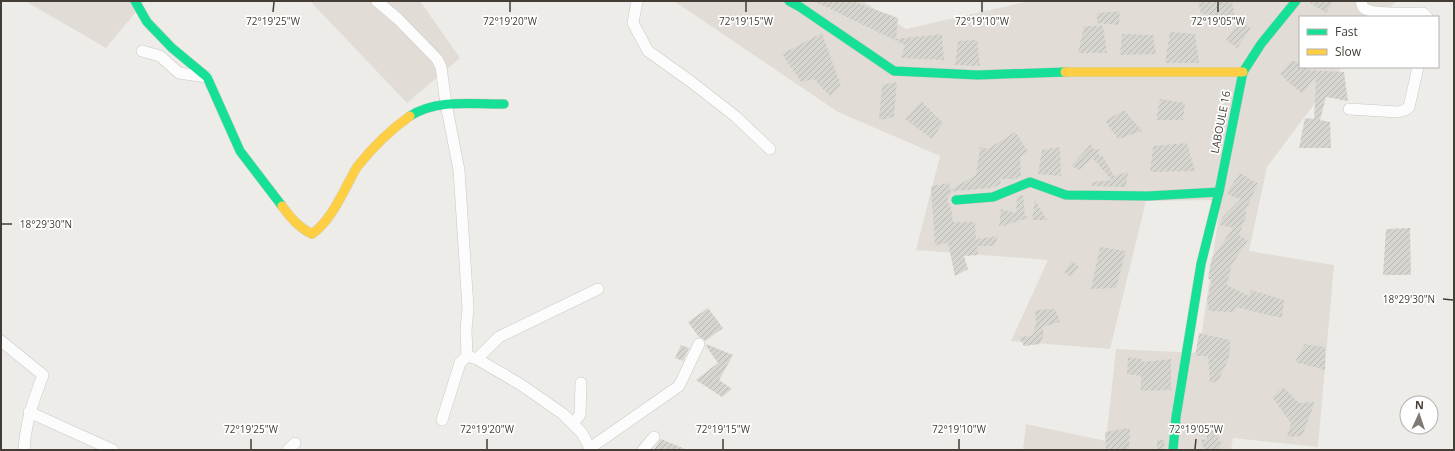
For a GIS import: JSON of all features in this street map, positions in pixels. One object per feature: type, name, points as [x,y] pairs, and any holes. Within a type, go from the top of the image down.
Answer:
[{"type":"street","points":[[135,1],[147,22],[172,48],[207,77],[240,151],[294,222],[312,234],[319,230],[329,217],[358,166],[393,129],[424,108],[446,104],[504,104]]},
{"type":"street","points":[[377,1],[398,19],[437,59],[441,67],[446,104],[459,170],[468,308],[466,330],[472,358],[520,384],[573,423],[582,433],[591,449],[679,386],[700,344]]},
{"type":"street","points":[[636,1],[633,23],[648,51],[690,81],[729,112],[770,149]]},
{"type":"street","points":[[789,1],[894,71],[978,75],[1078,72],[1243,72]]},
{"type":"street","name":"LABOULE 16","points":[[1173,450],[1176,417],[1201,264],[1219,192],[1243,72],[1251,57],[1273,27],[1296,1]]},
{"type":"street","points":[[1361,1],[1362,6],[1365,9],[1376,12],[1423,13],[1426,16]]},
{"type":"street","points":[[142,51],[160,56],[169,66],[179,73],[207,77]]},
{"type":"street","points":[[1349,109],[1398,112],[1405,110],[1409,107],[1418,68]]},
{"type":"street","points":[[956,200],[993,196],[1030,182],[1066,195],[1148,196],[1219,192]]},
{"type":"street","points":[[442,420],[460,363],[472,358],[499,337],[598,289]]},
{"type":"street","points":[[1,342],[43,375],[29,412],[25,433],[24,450]]},
{"type":"street","points":[[573,423],[580,415],[582,383]]},
{"type":"street","points":[[29,412],[113,450]]},
{"type":"street","points":[[644,450],[654,437]]},
{"type":"shaded area","points":[[25,1],[145,1],[106,48]]},
{"type":"shaded area","points":[[310,1],[420,1],[460,58],[407,103]]},
{"type":"shaded area","points":[[674,1],[863,1],[906,29],[1030,1],[1396,1],[1384,16],[1299,16],[1299,68],[1341,68],[1267,167],[1249,251],[1334,265],[1318,447],[1233,438],[1231,450],[1023,450],[1026,424],[1106,441],[1116,349],[1199,353],[1221,200],[1146,201],[1110,349],[1011,341],[1048,260],[916,250],[940,156],[838,112]]},
{"type":"building","points":[[814,1],[852,1],[898,18],[896,39],[942,34],[944,60],[901,58],[905,45]]},
{"type":"building","points":[[1198,1],[1232,1],[1235,17],[1201,14]]},
{"type":"building","points":[[1307,1],[1333,1],[1326,13]]},
{"type":"building","points":[[1120,11],[1119,25],[1097,23],[1097,13]]},
{"type":"building","points":[[1239,21],[1251,28],[1237,48],[1226,40]]},
{"type":"building","points":[[1084,26],[1103,26],[1107,53],[1078,53]]},
{"type":"building","points":[[1170,32],[1195,34],[1199,63],[1165,63]]},
{"type":"building","points":[[822,33],[841,86],[830,96],[814,79],[801,82],[782,54]]},
{"type":"building","points":[[1122,34],[1153,35],[1156,54],[1120,55]]},
{"type":"building","points":[[977,40],[980,66],[955,65],[958,41]]},
{"type":"building","points":[[1291,61],[1299,62],[1299,68],[1308,68],[1308,70],[1344,72],[1348,101],[1326,97],[1320,120],[1330,122],[1331,148],[1299,148],[1305,118],[1314,119],[1316,77],[1302,94],[1280,74]]},
{"type":"building","points":[[897,82],[894,117],[879,120],[882,85]]},
{"type":"building","points":[[1160,99],[1185,103],[1183,120],[1156,120]]},
{"type":"building","points":[[921,101],[943,123],[932,139],[905,119]]},
{"type":"building","points":[[1124,110],[1142,131],[1118,139],[1105,121]]},
{"type":"building","points":[[1015,132],[1028,151],[1020,158],[1021,176],[1014,179],[1000,179],[1001,184],[991,188],[955,191],[948,197],[947,201],[951,208],[953,222],[975,222],[976,239],[998,236],[994,246],[977,246],[978,255],[964,256],[968,269],[955,276],[948,243],[935,245],[931,186],[949,183],[950,190],[976,175],[980,147],[988,149]]},
{"type":"building","points":[[1187,143],[1195,171],[1150,172],[1153,146]]},
{"type":"building","points":[[1091,144],[1092,150],[1092,147],[1095,150],[1101,149],[1097,153],[1100,156],[1102,155],[1114,176],[1128,172],[1126,187],[1092,186],[1092,182],[1112,180],[1092,158],[1080,170],[1071,166]]},
{"type":"building","points":[[1060,147],[1061,176],[1038,174],[1042,150]]},
{"type":"building","points":[[1240,173],[1258,183],[1245,212],[1247,213],[1239,235],[1248,241],[1232,264],[1227,285],[1249,296],[1251,290],[1284,300],[1282,318],[1235,307],[1234,312],[1209,311],[1207,300],[1212,279],[1208,279],[1210,266],[1212,258],[1233,228],[1220,225],[1222,218],[1241,199],[1228,195],[1229,189]]},
{"type":"building","points":[[1023,195],[1025,216],[1031,217],[999,227],[1001,209],[1016,213],[1017,197]]},
{"type":"building","points":[[1035,200],[1047,220],[1032,220]]},
{"type":"building","points":[[1410,228],[1411,275],[1383,275],[1386,229]]},
{"type":"building","points":[[1100,247],[1126,251],[1116,288],[1091,289]]},
{"type":"building","points":[[1072,261],[1079,267],[1071,277],[1064,272]]},
{"type":"building","points":[[708,308],[723,328],[705,341],[699,337],[688,322]]},
{"type":"building","points":[[1055,309],[1060,322],[1042,327],[1044,334],[1040,344],[1024,346],[1019,337],[1032,336],[1036,323],[1035,310]]},
{"type":"building","points":[[1199,333],[1230,340],[1229,358],[1218,381],[1210,383],[1208,356],[1195,356]]},
{"type":"building","points":[[706,344],[733,355],[719,380],[732,389],[722,397],[696,380],[718,363]]},
{"type":"building","points":[[1305,344],[1325,347],[1325,370],[1295,362]]},
{"type":"building","points":[[681,345],[689,348],[683,361],[675,358]]},
{"type":"building","points":[[1128,357],[1142,359],[1142,362],[1171,359],[1171,390],[1141,391],[1141,376],[1127,374]]},
{"type":"building","points":[[1283,387],[1299,403],[1315,402],[1302,436],[1287,437],[1291,423],[1272,397]]},
{"type":"building","points":[[1220,427],[1218,441],[1222,442],[1219,450],[1204,450],[1201,439],[1206,440],[1209,428]]},
{"type":"building","points":[[1130,428],[1129,450],[1106,450],[1105,432]]},
{"type":"building","points":[[661,439],[687,450],[654,450]]},
{"type":"building","points":[[1157,439],[1165,440],[1164,450],[1157,450]]},
{"type":"traffic: fast","points":[[135,1],[147,22],[172,48],[207,77],[240,151],[282,206]]},
{"type":"traffic: fast","points":[[789,1],[894,71],[978,75],[1065,72]]},
{"type":"traffic: fast","points":[[1173,450],[1176,417],[1201,264],[1219,192],[1243,72],[1261,44],[1296,1]]},
{"type":"traffic: fast","points":[[410,116],[420,111],[443,105],[467,103],[504,104]]},
{"type":"traffic: fast","points":[[956,200],[993,197],[1030,182],[1066,195],[1148,196],[1219,192]]},
{"type":"traffic: slow","points":[[1065,72],[1243,72]]},
{"type":"traffic: slow","points":[[282,206],[295,222],[312,234],[332,212],[357,167],[388,133],[410,116]]}]
